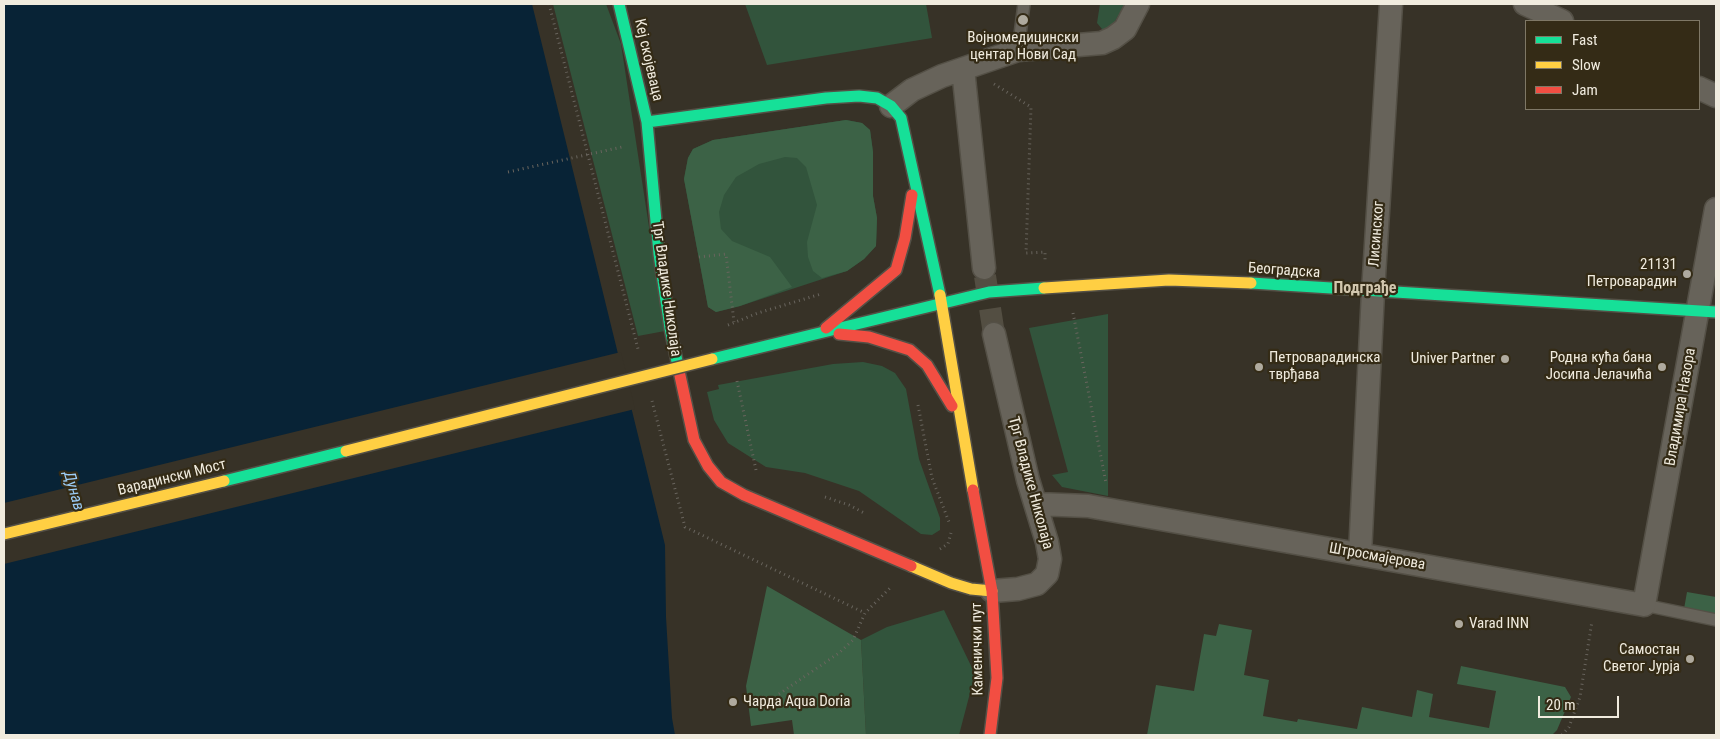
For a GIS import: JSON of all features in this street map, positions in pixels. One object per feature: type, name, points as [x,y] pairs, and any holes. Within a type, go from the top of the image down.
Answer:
[{"type":"main road","name":"Кеј скојеваца","points":[[619,4],[647,122]]},
{"type":"main road","points":[[647,122],[826,98],[868,97],[877,98],[891,106],[901,118],[942,304],[960,424],[992,591]]},
{"type":"main road","name":"Трг Владике Николаја","points":[[647,122],[659,254],[670,328],[694,440],[708,466],[721,482],[744,495],[951,583],[971,589],[992,591]]},
{"type":"main road","points":[[821,332],[896,270],[905,238],[914,183]]},
{"type":"main road","name":"Београдска","points":[[712,359],[989,292],[1112,282],[1169,280],[1254,283],[1373,292],[1707,311]]},
{"type":"main road","points":[[821,332],[869,337],[910,350],[927,364],[942,387],[960,424]]},
{"type":"main road","name":"Варадински Мост","points":[[4,534],[712,359]]},
{"type":"main road","name":"Каменички пут","points":[[990,735],[997,678],[992,591]]},
{"type":"street","points":[[891,106],[912,90],[963,68],[1018,50],[1102,43],[1125,29],[1138,4]]},
{"type":"street","name":"Лисинског","points":[[1360,554],[1373,292],[1391,4]]},
{"type":"street","points":[[1525,4],[1560,20]]},
{"type":"street","points":[[963,68],[984,268]]},
{"type":"street","points":[[1700,88],[1716,96]]},
{"type":"street","name":"Владимира Назора","points":[[1644,606],[1707,311],[1716,209]]},
{"type":"street","name":"Трг Владике Николаја","points":[[992,591],[1018,589],[1036,584],[1047,574],[1050,559],[1048,542],[1036,504],[994,334]]},
{"type":"street","name":"Штросмајерова","points":[[1036,504],[1088,506],[1644,606]]},
{"type":"lane","points":[[1018,50],[1024,4]]},
{"type":"lane","name":"Штросмајерова","points":[[1644,606],[1716,620]]},
{"type":"path","points":[[508,172],[622,146],[629,153]]},
{"type":"path","points":[[699,257],[726,254],[734,322]]},
{"type":"path","points":[[724,326],[828,292]]},
{"type":"path","points":[[1072,308],[1108,492]]},
{"type":"path","points":[[735,376],[756,474]]},
{"type":"path","points":[[779,694],[839,653],[853,640],[865,613]]},
{"type":"path","points":[[1562,735],[1569,727],[1580,697],[1594,613]]},
{"type":"green space","points":[[553,4],[606,4],[621,44],[665,331],[638,336]]},
{"type":"green space","points":[[745,4],[926,4],[932,38],[767,65]]},
{"type":"green space","points":[[1100,4],[1125,4],[1107,35],[1097,23]]},
{"type":"green space","points":[[846,120],[862,123],[870,130],[873,152],[873,196],[877,218],[876,246],[864,259],[847,271],[740,306],[716,312],[708,307],[684,179],[688,158],[693,149],[713,140]]},
{"type":"green space","points":[[846,120],[862,123],[870,130],[873,152],[873,196],[877,218],[876,246],[864,259],[847,271],[822,278],[813,271],[808,257],[807,242],[817,205],[806,167],[797,158],[785,157],[759,164],[736,177],[724,195],[719,212],[721,229],[732,241],[770,257],[792,287],[740,306],[716,312],[708,307],[684,179],[688,158],[693,149],[713,140]]},
{"type":"green space","points":[[1108,314],[1108,496],[1062,487],[1052,475],[1068,472],[1029,328]]},
{"type":"green space","points":[[863,362],[882,366],[895,373],[906,389],[919,459],[940,518],[940,530],[932,535],[921,534],[859,491],[805,473],[766,467],[728,443],[714,420],[707,392],[719,389],[718,385],[833,364]]},
{"type":"green space","points":[[767,586],[861,640],[866,735],[794,735],[792,720],[751,726],[746,686]]},
{"type":"green space","points":[[1687,592],[1716,597],[1716,616],[1684,609]]},
{"type":"green space","points":[[944,610],[975,674],[959,735],[866,735],[861,640],[887,627]]},
{"type":"green space","points":[[1219,624],[1252,630],[1244,675],[1269,680],[1263,716],[1297,722],[1298,719],[1357,729],[1362,707],[1412,717],[1417,690],[1433,694],[1429,717],[1489,728],[1496,691],[1457,684],[1461,666],[1565,687],[1571,697],[1557,730],[1552,735],[1147,735],[1156,685],[1194,691],[1204,634],[1216,636]]},
{"type":"water","name":"Дунав","points":[[4,4],[532,4],[665,545],[666,617],[672,718],[675,735],[4,735]]},
{"type":"pier","points":[[621,352],[635,409],[4,564],[4,503]]},
{"type":"tunnel","points":[[985,276],[994,334]]},
{"type":"traffic: fast","points":[[619,4],[647,122],[659,254],[670,328],[679,371]]},
{"type":"traffic: fast","points":[[647,122],[826,98],[859,96],[877,98],[891,106],[901,118],[940,295]]},
{"type":"traffic: fast","points":[[1251,283],[1716,312]]},
{"type":"traffic: fast","points":[[712,359],[989,292],[1044,288]]},
{"type":"traffic: fast","points":[[224,481],[346,451]]},
{"type":"traffic: slow","points":[[1044,288],[1169,280],[1251,283]]},
{"type":"traffic: slow","points":[[940,295],[973,490]]},
{"type":"traffic: slow","points":[[346,451],[712,359]]},
{"type":"traffic: slow","points":[[4,534],[224,481]]},
{"type":"traffic: slow","points":[[911,566],[951,583],[971,589],[992,591]]},
{"type":"traffic: jam","points":[[826,328],[896,270],[905,238],[912,195]]},
{"type":"traffic: jam","points":[[839,334],[869,337],[910,350],[927,365],[952,406]]},
{"type":"traffic: jam","points":[[679,371],[694,440],[708,466],[721,482],[744,495],[911,566]]},
{"type":"traffic: jam","points":[[973,490],[992,591],[997,678],[990,735]]},
{"type":"place","name":"Војномедицински центар Нови Сад","points":[[1023,20]]},
{"type":"place","name":"21131 Петроварадин","points":[[1687,274]]},
{"type":"place","name":"Univer Partner","points":[[1505,359]]},
{"type":"place","name":"Петроварадинска тврђава","points":[[1259,367]]},
{"type":"place","name":"Родна кућа бана Јосипа Јелачића","points":[[1662,367]]},
{"type":"place","name":"Varad INN","points":[[1459,624]]},
{"type":"place","name":"Самостан Светог Јурја","points":[[1690,659]]},
{"type":"place","name":"Чарда Aqua Doria","points":[[733,702]]},
{"type":"district","name":"Подграђе","points":[[1365,289]]}]
